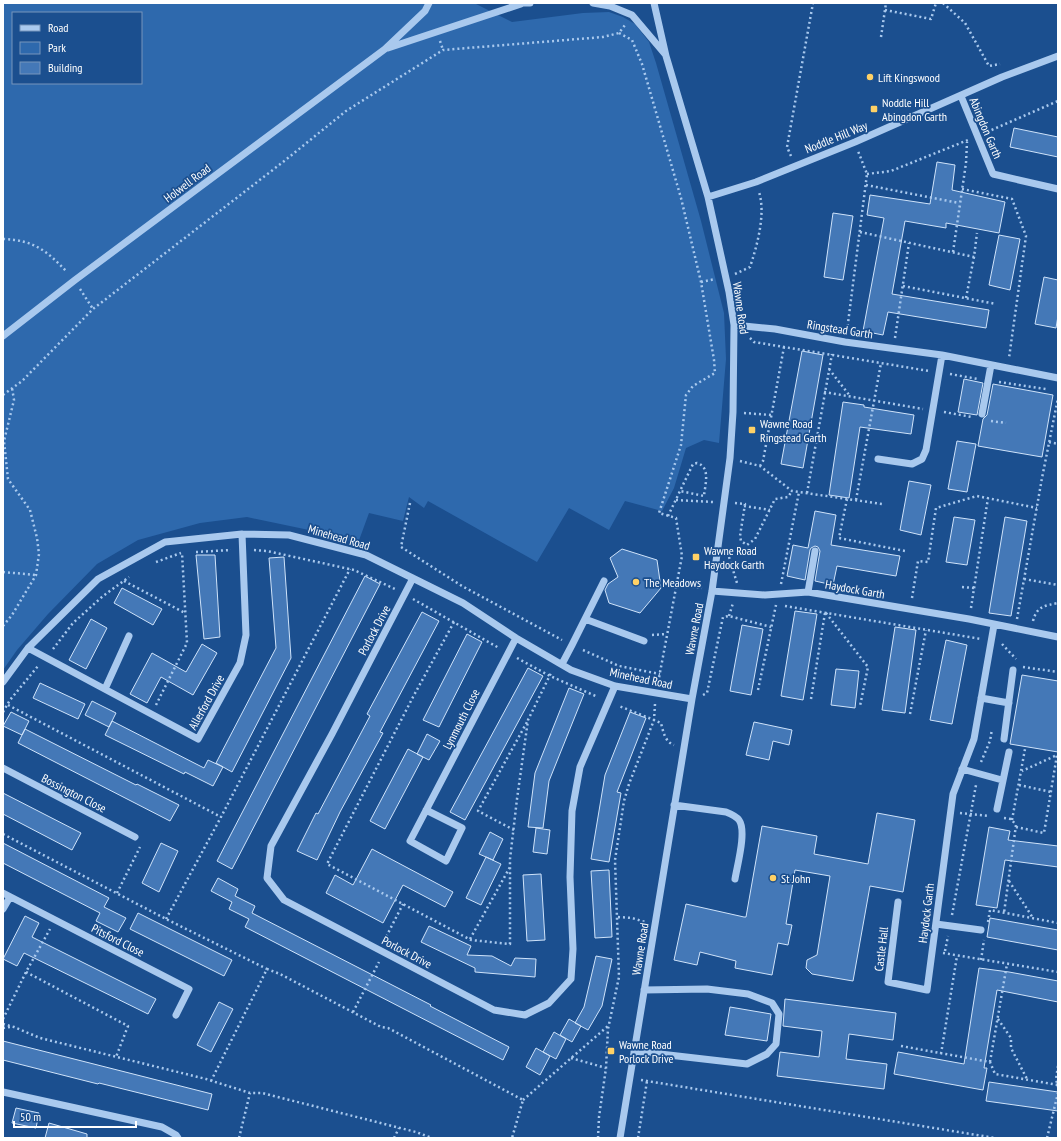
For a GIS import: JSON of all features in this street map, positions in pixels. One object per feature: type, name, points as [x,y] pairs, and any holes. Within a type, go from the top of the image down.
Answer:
[{"type":"street","name":"Holwell Road","points":[[3,336],[75,280],[385,49],[425,11],[429,3]]},
{"type":"street","name":"Holwell Road","points":[[385,49],[519,3],[530,3]]},
{"type":"street","points":[[593,3],[610,6],[632,14]]},
{"type":"street","name":"Wawne Road","points":[[620,1138],[674,805],[712,590],[730,458],[733,412],[734,326],[725,277],[708,197],[666,56],[654,3]]},
{"type":"street","name":"Wawne Road","points":[[632,14],[666,56]]},
{"type":"street","name":"Noddle Hill Way","points":[[708,197],[756,182],[855,142],[1002,77],[1058,56]]},
{"type":"street","name":"Abingdon Garth","points":[[960,96],[993,174],[1058,189]]},
{"type":"street","name":"Ringstead Garth","points":[[734,326],[775,329],[845,342],[942,355],[1058,378]]},
{"type":"street","points":[[878,459],[912,464],[922,459],[926,450],[942,355]]},
{"type":"street","points":[[982,414],[991,365]]},
{"type":"street","name":"Allerford Drive","points":[[28,648],[198,739],[240,662],[246,635],[242,534]]},
{"type":"street","name":"Minehead Road","points":[[3,682],[28,648],[98,579],[166,542],[242,534],[289,535],[366,555],[463,604],[516,638],[571,670],[615,686],[692,699]]},
{"type":"street","points":[[808,592],[815,551]]},
{"type":"street","name":"Porlock Drive","points":[[413,578],[332,734],[271,846],[267,878],[284,900],[494,1010],[525,1015],[549,1003],[571,979],[573,949],[570,877],[572,811],[580,767],[615,686]]},
{"type":"street","points":[[560,663],[572,645],[604,581]]},
{"type":"street","name":"Haydock Garth","points":[[712,590],[765,595],[808,592],[969,619],[1058,637]]},
{"type":"street","points":[[585,619],[644,641]]},
{"type":"street","name":"Haydock Garth","points":[[927,990],[953,794],[974,739],[994,625]]},
{"type":"street","points":[[105,689],[129,636]]},
{"type":"street","name":"Lynmouth Close","points":[[426,810],[462,828],[446,861],[410,841],[426,810],[516,638]]},
{"type":"street","points":[[1004,739],[1013,670]]},
{"type":"street","points":[[981,698],[1009,703]]},
{"type":"street","points":[[998,809],[1002,780],[1009,752]]},
{"type":"street","name":"Bossington Close","points":[[3,768],[135,837]]},
{"type":"street","points":[[962,769],[1002,780]]},
{"type":"street","points":[[674,805],[726,812],[739,819],[742,827],[742,835],[735,879]]},
{"type":"street","name":"Pitsford Close","points":[[3,909],[6,895],[189,989],[176,1015]]},
{"type":"street","name":"Castle Hall","points":[[898,902],[888,982],[927,990]]},
{"type":"street","points":[[936,924],[981,930]]},
{"type":"street","points":[[634,1051],[747,1064],[767,1054],[776,1044],[779,1014],[772,1004],[748,994],[707,989],[644,990]]},
{"type":"street","points":[[3,1092],[162,1127],[176,1135],[178,1138]]},
{"type":"path","points":[[794,166],[787,147],[813,3]]},
{"type":"path","points":[[881,37],[886,3]]},
{"type":"path","points":[[885,10],[931,19],[936,3]]},
{"type":"path","points":[[943,3],[966,23],[989,66],[1000,64],[1002,77]]},
{"type":"path","points":[[619,33],[632,14]]},
{"type":"path","points":[[3,395],[22,381],[93,309],[277,167],[346,111],[443,50],[596,38],[619,33],[632,40],[644,71],[681,198],[701,282],[715,373],[693,386],[686,395],[681,445],[659,513],[676,518],[682,556],[656,693],[654,720],[629,784],[624,801],[615,860],[619,977],[609,1026],[598,1138]]},
{"type":"path","points":[[867,174],[891,171],[977,137],[1058,101]]},
{"type":"path","points":[[953,252],[967,140]]},
{"type":"path","points":[[845,342],[867,174],[855,142]]},
{"type":"path","points":[[725,277],[737,274],[750,267],[758,242],[762,201],[756,182]]},
{"type":"path","points":[[866,184],[959,203]]},
{"type":"path","points":[[962,189],[1012,199],[1026,236],[1007,368]]},
{"type":"path","points":[[860,232],[974,257]]},
{"type":"path","points":[[966,298],[977,233]]},
{"type":"path","points":[[3,239],[16,239],[34,244],[54,258],[75,280],[93,309]]},
{"type":"path","points":[[894,348],[909,243]]},
{"type":"path","points":[[903,286],[996,304]]},
{"type":"path","points":[[734,326],[754,342],[1050,390]]},
{"type":"path","points":[[807,493],[824,392],[835,340]]},
{"type":"path","points":[[760,466],[763,461],[784,347]]},
{"type":"path","points":[[856,500],[881,363]]},
{"type":"path","points":[[829,369],[850,396]]},
{"type":"path","points":[[3,626],[12,615],[36,575],[39,554],[37,538],[30,510],[8,480],[4,441],[14,400],[12,388]]},
{"type":"path","points":[[824,392],[974,418]]},
{"type":"path","points":[[1015,629],[1049,442],[1058,407],[1058,398]]},
{"type":"path","points":[[733,412],[771,415]]},
{"type":"path","points":[[988,420],[1006,423]]},
{"type":"path","points":[[1049,442],[1058,444]]},
{"type":"path","points":[[730,458],[760,466],[792,491],[882,504]]},
{"type":"path","points":[[668,516],[676,500],[680,491],[693,464],[697,462],[704,466],[706,473],[704,496],[680,491]]},
{"type":"path","points":[[744,506],[740,536],[741,541],[747,545],[755,539],[775,499],[788,497],[792,491]]},
{"type":"path","points":[[758,690],[799,492]]},
{"type":"path","points":[[910,609],[918,561],[928,562],[936,508],[977,496],[1037,508]]},
{"type":"path","points":[[969,619],[988,498]]},
{"type":"path","points":[[847,499],[839,538],[905,551]]},
{"type":"path","points":[[676,500],[714,502]]},
{"type":"path","points":[[410,503],[401,547],[462,586],[572,645],[619,666],[660,674]]},
{"type":"path","points":[[729,503],[745,504],[744,506],[770,510]]},
{"type":"path","points":[[155,562],[182,553],[242,549],[267,551],[350,569],[405,594],[550,676],[660,723],[663,734],[670,744],[684,748]]},
{"type":"path","points":[[151,714],[187,643],[182,553]]},
{"type":"path","points":[[166,919],[221,817],[350,569]]},
{"type":"path","points":[[3,572],[36,575]]},
{"type":"path","points":[[3,712],[73,623],[103,596],[135,573]]},
{"type":"path","points":[[915,579],[920,580]]},
{"type":"path","points":[[1024,579],[1058,585]]},
{"type":"path","points":[[124,581],[185,613]]},
{"type":"path","points":[[677,585],[712,590]]},
{"type":"path","points":[[962,587],[974,588]]},
{"type":"path","points":[[1030,631],[1035,614],[1040,608],[1058,603]]},
{"type":"path","points":[[776,605],[991,641]]},
{"type":"path","points":[[811,700],[826,613]]},
{"type":"path","points":[[826,613],[868,667],[860,706]]},
{"type":"path","points":[[692,699],[707,693],[723,617],[729,616],[771,627]]},
{"type":"path","points":[[454,622],[413,697],[327,864],[470,938],[510,944],[510,866],[528,720]]},
{"type":"path","points":[[910,714],[926,630]]},
{"type":"path","points":[[1001,644],[1023,667]]},
{"type":"path","points":[[514,830],[478,812],[550,676],[560,663]]},
{"type":"path","points":[[8,704],[221,817]]},
{"type":"path","points":[[945,954],[978,773],[990,741],[992,726]]},
{"type":"path","points":[[1004,913],[1016,827],[1012,820],[1025,748]]},
{"type":"path","points":[[1016,827],[1044,833],[1057,755],[1022,771]]},
{"type":"path","points":[[1019,785],[1051,792]]},
{"type":"path","points":[[951,812],[990,816]]},
{"type":"path","points":[[997,817],[1012,820]]},
{"type":"path","points":[[3,834],[166,919],[280,974],[381,1027],[388,1028],[523,1100]]},
{"type":"path","points":[[117,893],[143,841],[135,837]]},
{"type":"path","points":[[470,938],[510,866]]},
{"type":"path","points":[[1009,880],[1033,918]]},
{"type":"path","points":[[353,1012],[403,904]]},
{"type":"path","points":[[988,924],[990,910],[1058,923]]},
{"type":"path","points":[[618,916],[632,918],[654,925]]},
{"type":"path","points":[[3,1019],[4,1013],[55,920]]},
{"type":"path","points":[[981,960],[985,938]]},
{"type":"path","points":[[932,951],[1058,972]]},
{"type":"path","points":[[941,1054],[957,956]]},
{"type":"path","points":[[1007,964],[990,1062],[995,1074],[1058,1085],[1056,1079],[1058,1066]]},
{"type":"path","points":[[212,1081],[267,969]]},
{"type":"path","points":[[26,972],[128,1026],[116,1057]]},
{"type":"path","points":[[997,1018],[1011,1038],[1011,1048],[1027,1079]]},
{"type":"path","points":[[3,1024],[40,1038],[212,1081],[250,1093],[262,1093],[416,1132],[432,1138]]},
{"type":"path","points":[[512,1138],[523,1100],[609,1026]]},
{"type":"path","points":[[3,1028],[14,1027]]},
{"type":"path","points":[[900,1046],[990,1062]]},
{"type":"path","points":[[571,1058],[606,1068]]},
{"type":"path","points":[[630,1078],[995,1138]]},
{"type":"path","points":[[638,1138],[647,1081]]},
{"type":"path","points":[[239,1138],[250,1093]]},
{"type":"path","points":[[1048,1138],[1058,1093]]},
{"type":"path","points":[[394,1138],[399,1128]]},
{"type":"green space","points":[[3,3],[474,3],[512,22],[583,13],[609,12],[623,17],[635,24],[649,42],[656,63],[701,221],[724,313],[726,359],[719,443],[704,440],[686,448],[674,488],[662,511],[625,501],[609,530],[569,508],[537,562],[428,501],[424,508],[409,497],[403,521],[369,513],[358,543],[309,530],[247,517],[200,523],[138,540],[97,564],[48,614],[17,650],[3,670]]},
{"type":"building","points":[[1014,128],[1058,137],[1058,157],[1010,147]]},
{"type":"building","points":[[937,162],[955,165],[952,190],[1005,202],[999,233],[946,223],[946,228],[905,221],[892,294],[989,310],[986,328],[888,312],[883,335],[863,331],[884,218],[867,215],[870,195],[930,204]]},
{"type":"building","points":[[833,213],[853,216],[843,280],[824,277]]},
{"type":"building","points":[[999,235],[1020,239],[1010,290],[989,285]]},
{"type":"building","points":[[1044,277],[1058,280],[1058,316],[1056,328],[1035,324]]},
{"type":"building","points":[[802,351],[823,355],[803,468],[781,464]]},
{"type":"building","points":[[964,379],[983,383],[977,415],[958,412]]},
{"type":"building","points":[[993,384],[1053,395],[1042,457],[978,446],[983,419],[987,415]]},
{"type":"building","points":[[843,402],[914,415],[911,434],[860,427],[849,498],[829,495]]},
{"type":"building","points":[[957,441],[976,444],[967,492],[948,489]]},
{"type":"building","points":[[909,481],[931,485],[921,535],[900,530]]},
{"type":"building","points":[[815,511],[836,515],[831,545],[900,556],[896,576],[837,566],[833,585],[815,581],[820,551],[818,547],[815,546],[810,550],[805,580],[787,576],[793,545],[808,548]]},
{"type":"building","points":[[954,517],[975,520],[967,565],[946,562]]},
{"type":"building","points":[[1005,517],[1027,521],[1011,616],[989,613]]},
{"type":"building","name":"The Meadows","points":[[622,549],[657,560],[661,588],[640,613],[609,603],[605,590],[608,584],[618,577],[610,558]]},
{"type":"building","points":[[196,555],[215,555],[220,637],[204,639]]},
{"type":"building","points":[[284,557],[291,658],[232,772],[216,763],[276,648],[269,558]]},
{"type":"building","points":[[365,576],[380,584],[232,869],[217,861]]},
{"type":"building","points":[[122,588],[162,609],[153,625],[114,603]]},
{"type":"building","points":[[795,611],[817,614],[803,700],[781,696]]},
{"type":"building","points":[[422,612],[439,621],[380,732],[383,733],[340,812],[317,860],[297,851],[316,813],[318,814],[370,716],[367,714]]},
{"type":"building","points":[[91,619],[107,628],[86,669],[69,660]]},
{"type":"building","points":[[742,625],[763,629],[751,695],[730,691]]},
{"type":"building","points":[[895,627],[916,630],[905,713],[882,710]]},
{"type":"building","points":[[467,634],[482,642],[439,727],[423,720]]},
{"type":"building","points":[[946,640],[967,645],[952,724],[930,720]]},
{"type":"building","points":[[202,644],[217,653],[193,695],[161,677],[147,703],[130,694],[152,653],[186,672]]},
{"type":"building","points":[[528,668],[543,676],[465,820],[450,812]]},
{"type":"building","points":[[836,669],[859,671],[855,708],[831,705]]},
{"type":"building","points":[[1022,675],[1058,681],[1058,752],[1010,744]]},
{"type":"building","points":[[40,683],[85,704],[78,719],[33,698]]},
{"type":"building","points":[[569,688],[584,694],[549,781],[543,828],[528,827],[535,773]]},
{"type":"building","points":[[92,701],[116,713],[109,727],[85,715]]},
{"type":"building","points":[[11,712],[29,721],[22,735],[3,726]]},
{"type":"building","points":[[630,712],[646,718],[617,792],[621,793],[609,862],[591,859],[605,775]]},
{"type":"building","points":[[112,721],[204,768],[208,760],[223,767],[213,786],[185,772],[184,774],[105,735]]},
{"type":"building","points":[[754,722],[792,730],[789,745],[773,741],[769,760],[746,755]]},
{"type":"building","points":[[25,729],[179,805],[170,821],[18,743]]},
{"type":"building","points":[[427,734],[440,741],[429,760],[417,754]]},
{"type":"building","points":[[408,749],[423,757],[385,829],[370,821]]},
{"type":"building","points":[[3,793],[81,833],[72,850],[3,814]]},
{"type":"building","points":[[877,813],[915,820],[903,892],[870,886],[853,981],[812,974],[806,968],[807,960],[817,955],[830,876],[795,870],[786,924],[792,925],[788,945],[778,943],[772,975],[735,968],[736,961],[700,952],[697,965],[674,960],[686,904],[746,917],[762,826],[817,836],[814,854],[868,864]]},
{"type":"building","points":[[989,827],[1010,831],[1008,840],[1058,846],[1058,867],[1005,860],[997,908],[976,905]]},
{"type":"building","points":[[536,828],[550,830],[547,854],[533,852]]},
{"type":"building","points":[[490,832],[503,839],[493,860],[479,854]]},
{"type":"building","points":[[3,843],[109,898],[104,907],[126,918],[118,932],[96,921],[100,913],[3,863]]},
{"type":"building","points":[[161,843],[178,851],[159,892],[142,883]]},
{"type":"building","points":[[372,849],[453,892],[445,907],[403,885],[383,923],[326,893],[335,875],[353,885]]},
{"type":"building","points":[[486,857],[501,864],[481,905],[466,898]]},
{"type":"building","points":[[609,870],[612,937],[595,938],[591,871]]},
{"type":"building","points":[[541,874],[545,940],[527,941],[523,875]]},
{"type":"building","points":[[218,878],[238,889],[235,896],[255,906],[252,913],[509,1047],[503,1060],[245,927],[249,919],[229,909],[232,902],[211,891]]},
{"type":"building","points":[[138,913],[232,960],[224,976],[130,929]]},
{"type":"building","points":[[25,916],[39,923],[32,937],[156,999],[148,1014],[24,953],[17,966],[3,959]]},
{"type":"building","points":[[990,918],[1058,930],[1058,950],[987,937]]},
{"type":"building","points":[[429,926],[471,946],[467,955],[492,956],[511,966],[515,958],[536,959],[535,977],[475,972],[475,968],[421,942]]},
{"type":"building","points":[[596,956],[612,959],[602,1006],[588,1030],[575,1023],[584,1007]]},
{"type":"building","points":[[979,968],[1058,981],[1058,1002],[997,990],[984,1068],[987,1068],[983,1090],[894,1074],[898,1052],[964,1064]]},
{"type":"building","points":[[785,999],[896,1013],[893,1040],[849,1034],[846,1059],[887,1064],[884,1089],[777,1076],[780,1052],[819,1057],[822,1031],[783,1026]]},
{"type":"building","points":[[219,1002],[233,1009],[211,1052],[197,1045]]},
{"type":"building","points":[[730,1007],[771,1014],[767,1041],[725,1035]]},
{"type":"building","points":[[569,1019],[581,1026],[572,1042],[560,1035]]},
{"type":"building","points":[[554,1032],[566,1039],[556,1059],[543,1052]]},
{"type":"building","points":[[3,1041],[212,1094],[208,1110],[3,1060]]},
{"type":"building","points":[[536,1048],[550,1056],[540,1075],[526,1067]]},
{"type":"building","points":[[989,1082],[1058,1092],[1058,1111],[986,1101]]},
{"type":"building","points":[[16,1108],[39,1113],[36,1128],[12,1123]]},
{"type":"building","points":[[49,1123],[87,1134],[87,1138],[45,1138]]},
{"type":"place","name":"Lift Kingswood","points":[[870,77]]},
{"type":"place","name":"Noddle Hill Abingdon Garth","points":[[874,109]]},
{"type":"place","name":"Wawne Road Ringstead Garth","points":[[752,430]]},
{"type":"place","name":"Wawne Road Haydock Garth","points":[[696,557]]},
{"type":"place","name":"The Meadows","points":[[636,582]]},
{"type":"place","name":"St John","points":[[773,878]]},
{"type":"place","name":"Wawne Road Porlock Drive","points":[[611,1051]]}]
